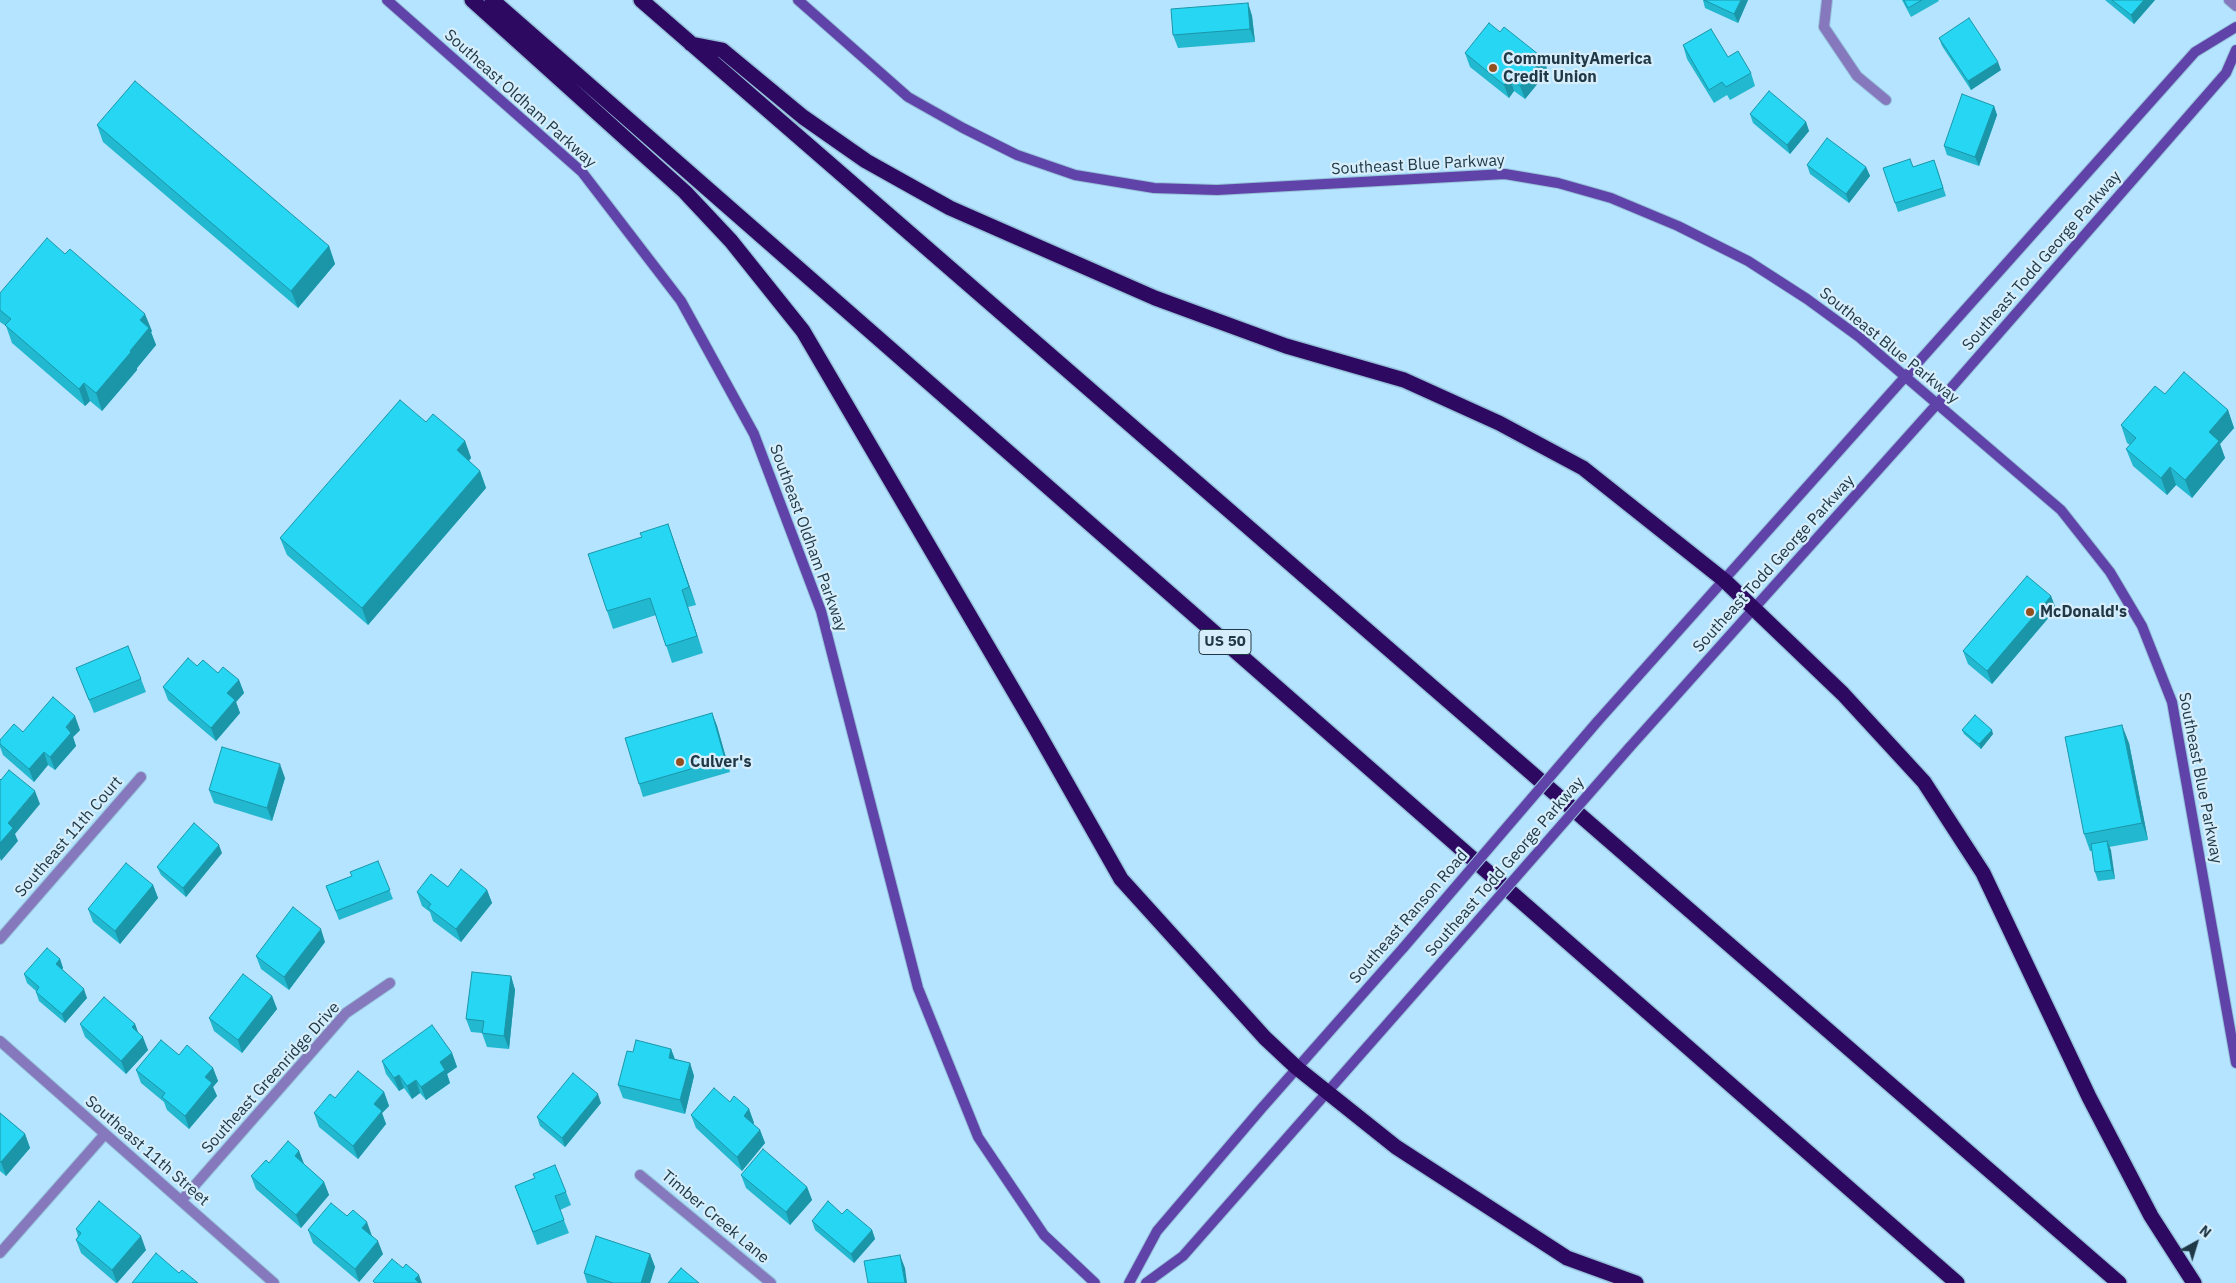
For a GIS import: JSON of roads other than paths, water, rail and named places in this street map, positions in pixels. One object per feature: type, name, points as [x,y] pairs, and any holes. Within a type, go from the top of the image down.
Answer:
[{"type":"highway","points":[[472,0],[685,192],[731,240],[803,331],[1036,729],[1121,879],[1265,1038],[1327,1093],[1396,1147],[1567,1258],[1636,1283]]},
{"type":"highway","name":"US 50","points":[[492,0],[1957,1283]]},
{"type":"highway","points":[[641,0],[2120,1283]]},
{"type":"highway","points":[[691,44],[722,50],[803,117],[858,155],[950,208],[1155,298],[1286,346],[1404,380],[1499,423],[1583,468],[1724,580],[1843,694],[1924,782],[1983,873],[2089,1097],[2151,1216],[2194,1283]]},
{"type":"street","name":"Southeast Oldham Parkway","points":[[386,0],[582,172],[681,301],[723,377],[754,434],[821,611],[918,988],[978,1138],[1044,1235],[1095,1283]]},
{"type":"street","name":"Southeast Blue Parkway","points":[[798,0],[908,97],[963,128],[1017,155],[1075,176],[1154,188],[1217,190],[1505,174],[1558,183],[1612,198],[1678,226],[1748,261],[1807,299],[1852,332],[2061,510],[2110,572],[2142,626],[2172,702],[2205,876],[2235,1057]]},
{"type":"street","points":[[1826,0],[1824,27],[1856,76],[1886,100]]},
{"type":"street","points":[[2229,0],[2236,6]]},
{"type":"street","name":"Southeast Todd George Parkway","points":[[1724,580],[2195,52],[2236,27]]},
{"type":"street","name":"Southeast Todd George Parkway","points":[[1327,1093],[1629,748],[1937,404],[2226,73],[2236,50]]},
{"type":"street","name":"Southeast Ranson Road","points":[[1129,1283],[1157,1231],[1597,722],[1724,580]]},
{"type":"street","name":"Southeast 11th Court","points":[[0,939],[141,777]]},
{"type":"street","name":"Southeast Greenridge Drive","points":[[182,1201],[346,1013],[390,983]]},
{"type":"street","name":"Southeast 11th Street","points":[[0,1041],[274,1283]]},
{"type":"street","points":[[1146,1283],[1183,1256],[1327,1093]]},
{"type":"street","points":[[0,1253],[105,1134]]},
{"type":"street","name":"Timber Creek Lane","points":[[640,1174],[771,1283]]},
{"type":"place","name":"CommunityAmerica Credit Union","points":[[1493,68]]},
{"type":"place","name":"McDonald's","points":[[2030,612]]},
{"type":"place","name":"Culver's","points":[[680,762]]}]
